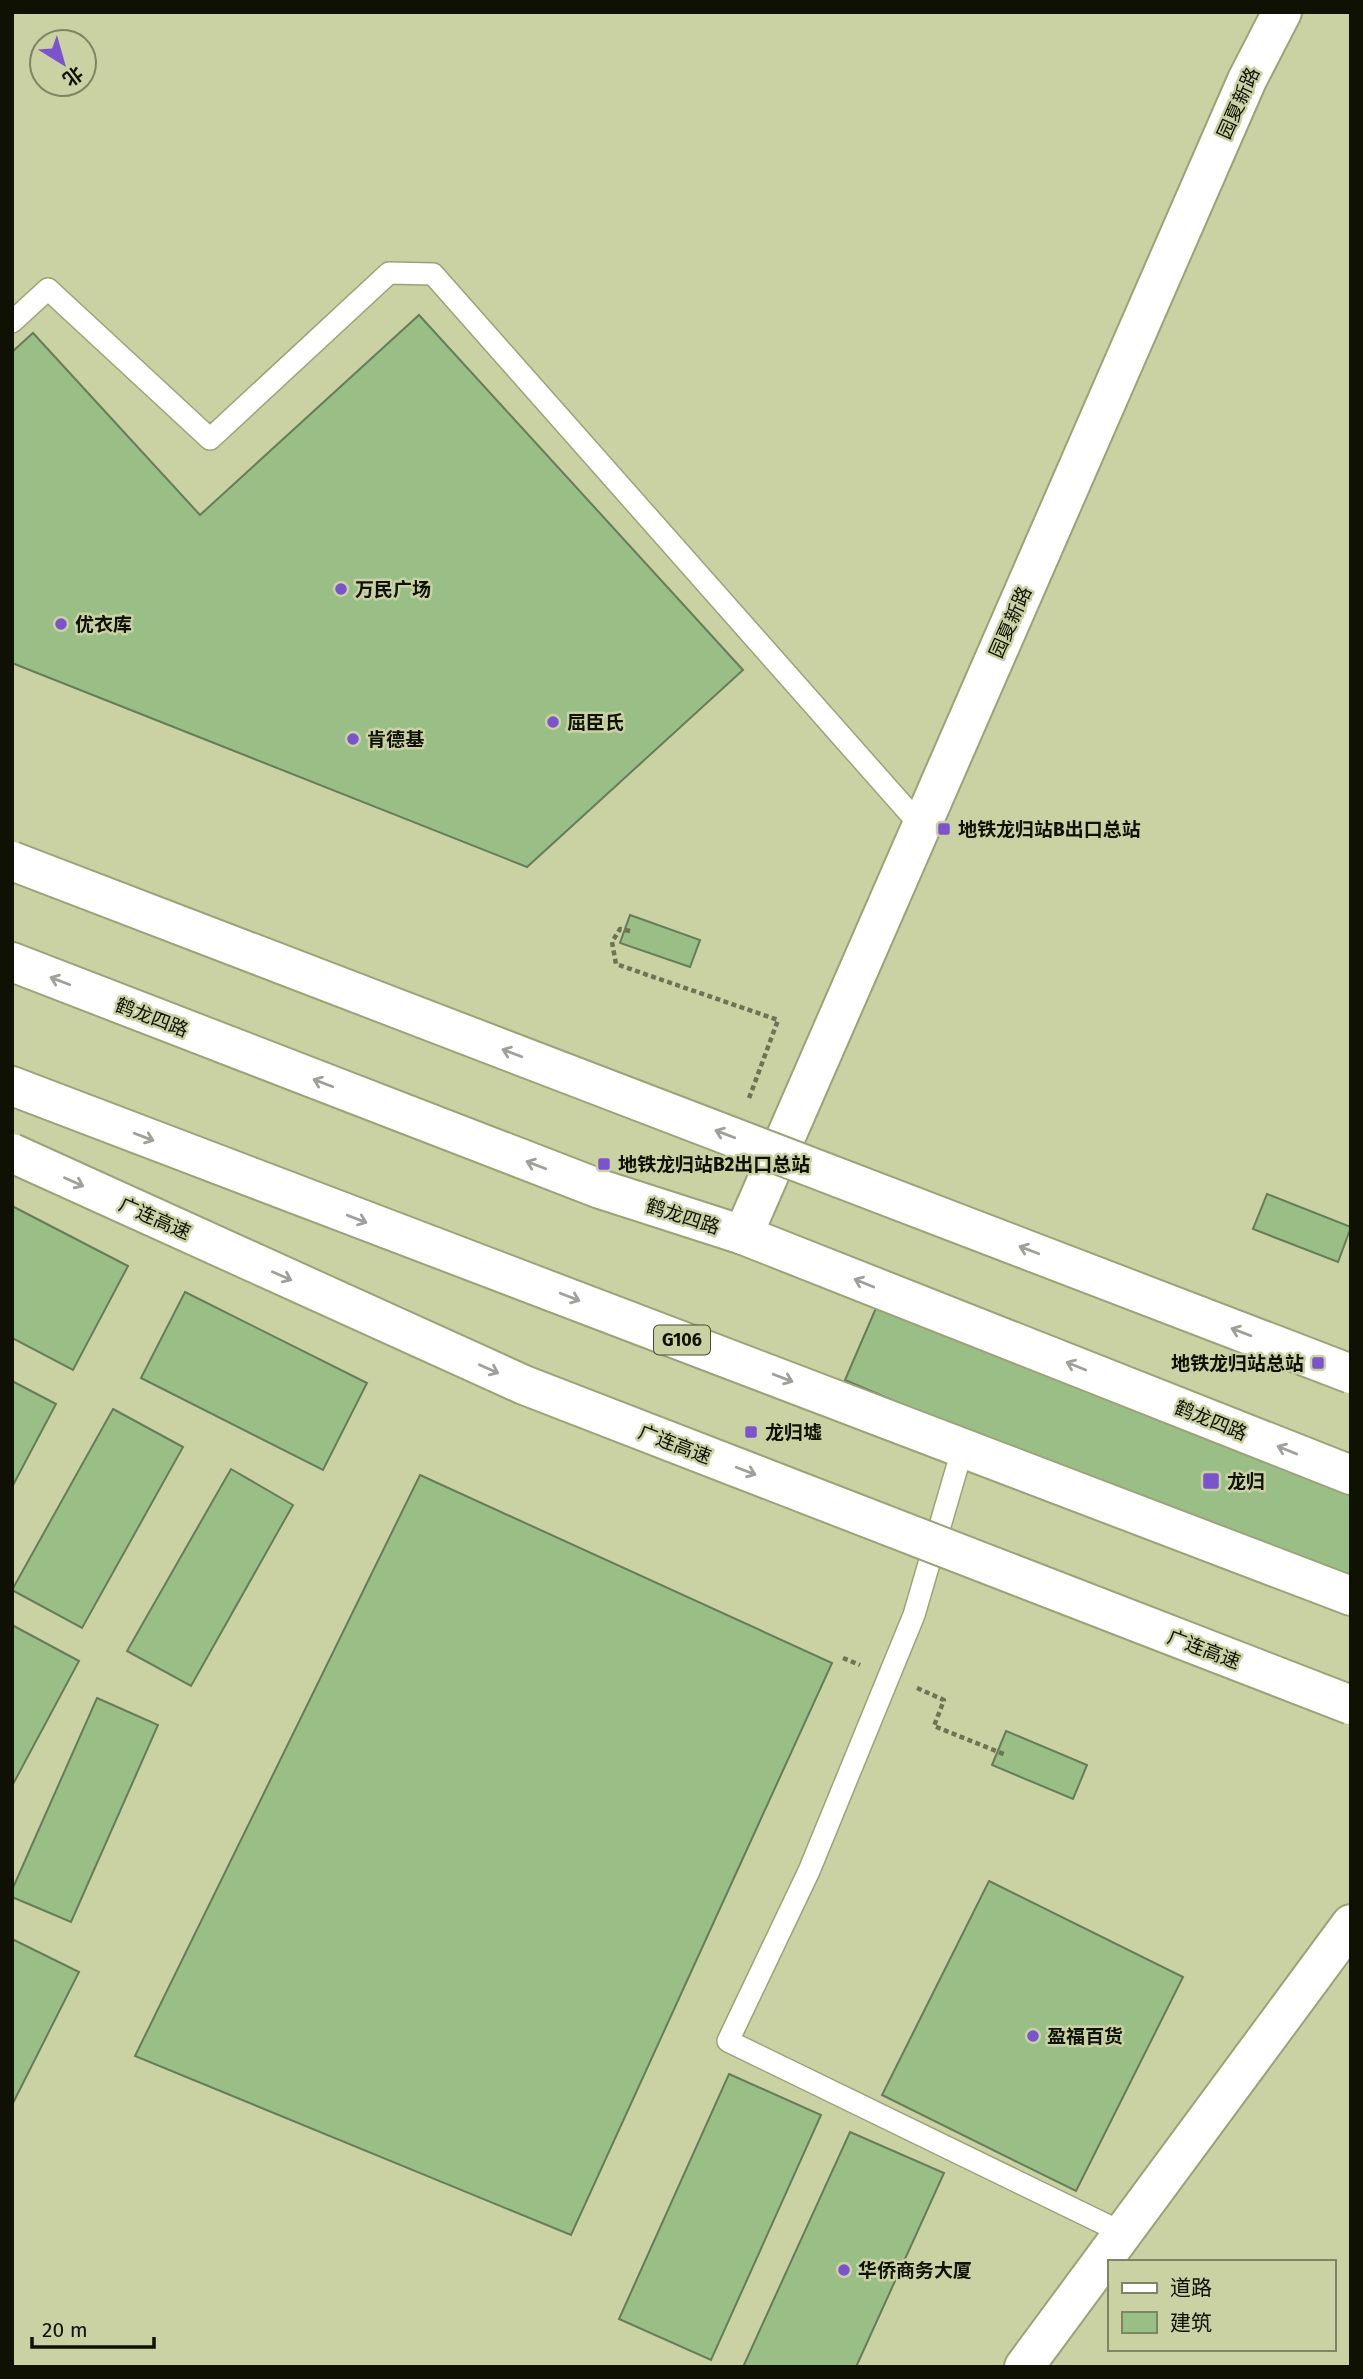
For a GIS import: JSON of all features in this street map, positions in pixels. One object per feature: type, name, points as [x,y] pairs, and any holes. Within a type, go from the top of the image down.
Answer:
[{"type":"main road","name":"园夏新路","points":[[743,1235],[1241,93],[1282,12]]},
{"type":"main road","points":[[12,861],[1351,1374]]},
{"type":"main road","name":"鹤龙四路","points":[[12,962],[588,1184],[743,1235],[1351,1475]]},
{"type":"main road","name":"G106","points":[[12,1086],[1351,1596]]},
{"type":"main road","name":"广连高速","points":[[12,1153],[524,1385],[1351,1706]]},
{"type":"main road","points":[[1024,2367],[1351,1924]]},
{"type":"lane","points":[[12,322],[48,289],[210,439],[389,273],[433,274],[921,826]]},
{"type":"lane","points":[[963,1447],[914,1615],[809,1871],[728,2041],[1123,2233]]},
{"type":"path","points":[[630,931],[621,929],[612,942],[615,964],[778,1020],[746,1106]]},
{"type":"path","points":[[843,1658],[944,1700],[934,1726],[1006,1755]]},
{"type":"building","name":"万民广场","points":[[419,315],[743,670],[527,867],[12,663],[12,352],[33,333],[200,515]]},
{"type":"building","points":[[630,915],[700,940],[690,967],[620,943]]},
{"type":"building","points":[[1267,1194],[1351,1227],[1338,1262],[1253,1229]]},
{"type":"building","points":[[12,1206],[128,1266],[73,1370],[12,1338]]},
{"type":"building","name":"龙归","points":[[885,1287],[1351,1486],[1351,1595],[845,1380]]},
{"type":"building","points":[[185,1292],[367,1383],[323,1470],[141,1378]]},
{"type":"building","points":[[12,1381],[56,1404],[12,1487]]},
{"type":"building","points":[[113,1409],[183,1447],[82,1628],[12,1590]]},
{"type":"building","points":[[231,1469],[293,1505],[191,1686],[127,1651]]},
{"type":"building","points":[[420,1475],[832,1663],[571,2235],[135,2056]]},
{"type":"building","points":[[12,1625],[79,1661],[12,1786]]},
{"type":"building","points":[[97,1698],[158,1725],[71,1922],[12,1897],[12,1890]]},
{"type":"building","points":[[1006,1731],[1087,1765],[1073,1799],[992,1765]]},
{"type":"building","name":"盈福百货","points":[[989,1881],[1183,1977],[1076,2191],[882,2095]]},
{"type":"building","points":[[12,1939],[79,1972],[12,2105]]},
{"type":"building","points":[[729,2074],[821,2115],[711,2360],[619,2319]]},
{"type":"building","name":"华侨商务大厦","points":[[850,2132],[944,2173],[856,2367],[743,2367]]},
{"type":"place","name":"万民广场","points":[[341,589]]},
{"type":"place","name":"优衣库","points":[[61,624]]},
{"type":"place","name":"屈臣氏","points":[[553,722]]},
{"type":"place","name":"肯德基","points":[[353,739]]},
{"type":"place","name":"地铁龙归站B出口总站","points":[[944,829]]},
{"type":"place","name":"地铁龙归站B2出口总站","points":[[604,1164]]},
{"type":"place","name":"地铁龙归站总站","points":[[1318,1363]]},
{"type":"place","name":"龙归墟","points":[[751,1432]]},
{"type":"place","name":"龙归","points":[[1211,1481]]},
{"type":"place","name":"盈福百货","points":[[1033,2036]]},
{"type":"place","name":"华侨商务大厦","points":[[844,2270]]}]
